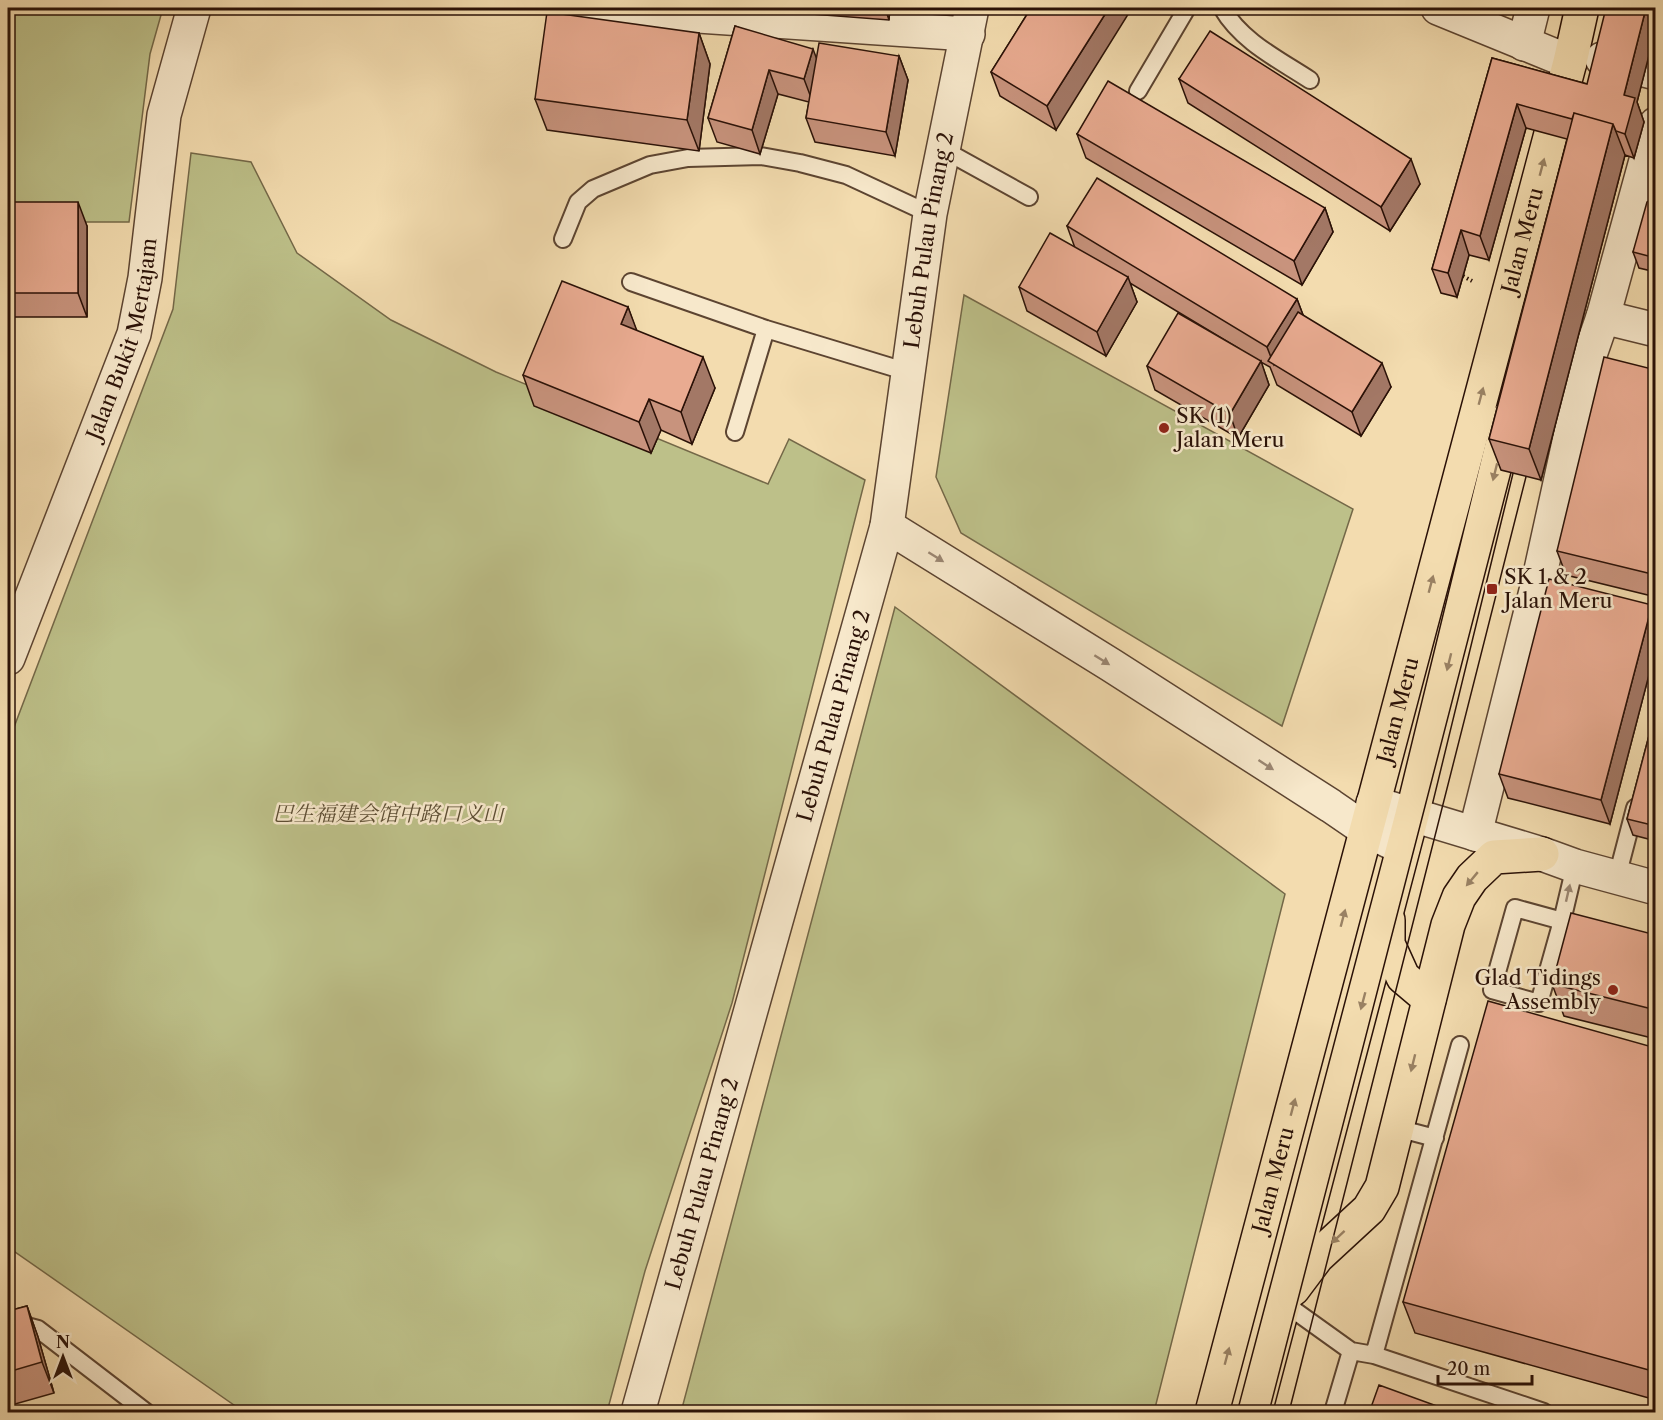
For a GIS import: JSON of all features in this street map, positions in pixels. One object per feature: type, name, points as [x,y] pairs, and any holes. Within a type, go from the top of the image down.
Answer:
[{"type":"highway","name":"Jalan Meru","points":[[1537,300],[1583,60],[1582,8]]},
{"type":"highway","name":"Jalan Meru","points":[[1212,1413],[1370,817],[1583,60],[1609,8]]},
{"type":"highway","name":"Jalan Meru","points":[[1255,1413],[1412,815],[1515,392]]},
{"type":"highway","points":[[1284,1303],[1317,1257],[1369,1209],[1382,1187],[1448,925],[1459,897],[1472,878],[1494,857],[1542,854]]},
{"type":"highway","points":[[1389,903],[1388,944],[1403,977],[1429,999]]},
{"type":"street","name":"Jalan Bukit Mertajam","points":[[8,658],[134,334],[145,278],[164,115],[194,8]]},
{"type":"street","points":[[579,8],[970,21]]},
{"type":"street","points":[[1438,8],[1524,44],[1583,60],[1656,73]]},
{"type":"street","points":[[1524,44],[1533,8]]},
{"type":"street","name":"Lebuh Pulau Pinang 2","points":[[638,1413],[887,526],[930,214],[970,21]]},
{"type":"street","points":[[1474,834],[1549,582],[1585,369],[1647,184],[1656,124]]},
{"type":"street","points":[[1603,317],[1656,330]]},
{"type":"street","points":[[887,526],[1111,665],[1331,806],[1370,817],[1412,815],[1575,866],[1656,888]]},
{"type":"street","points":[[1370,817],[1403,848]]},
{"type":"lane","points":[[1138,91],[1187,8]]},
{"type":"lane","points":[[1222,8],[1249,41],[1310,80]]},
{"type":"lane","points":[[945,150],[1029,197]]},
{"type":"lane","points":[[563,239],[578,202],[593,189],[650,165],[688,159],[761,156],[800,163],[846,175],[930,214]]},
{"type":"lane","points":[[631,282],[766,329],[908,372]]},
{"type":"lane","points":[[735,432],[766,329]]},
{"type":"lane","points":[[1617,877],[1638,797]]},
{"type":"lane","points":[[1575,866],[1562,921],[1539,1003],[1492,990],[1515,908],[1562,921],[1604,932]]},
{"type":"lane","points":[[1374,1355],[1460,1046]]},
{"type":"lane","points":[[1397,1128],[1435,1138]]},
{"type":"lane","points":[[1284,1303],[1351,1351],[1374,1355],[1544,1413]]},
{"type":"lane","points":[[8,1321],[38,1329],[146,1413]]},
{"type":"lane","points":[[1333,1413],[1351,1351]]},
{"type":"path","points":[[1463,276],[1472,281]]},
{"type":"green space","points":[[8,8],[163,8],[150,54],[129,222],[8,222]]},
{"type":"green space","name":"巴生福建会馆中路口义山","points":[[191,153],[251,162],[297,253],[391,320],[496,372],[768,484],[789,439],[865,480],[732,1003],[645,1271],[607,1412],[244,1412],[8,1247],[8,743],[173,309]]},
{"type":"green space","points":[[964,295],[1353,509],[1282,726],[961,533],[936,477]]},
{"type":"green space","points":[[895,607],[1285,894],[1154,1412],[681,1412]]},
{"type":"building","points":[[1031,8],[1109,8],[1047,106],[991,72]]},
{"type":"building","points":[[1606,8],[1646,8],[1624,95],[1635,98],[1625,134],[1616,131],[1613,124],[1574,113],[1572,119],[1517,104],[1480,236],[1461,230],[1448,273],[1432,269],[1492,58],[1587,84]]},
{"type":"building","points":[[547,12],[699,33],[687,120],[535,99]]},
{"type":"building","points":[[735,26],[813,49],[804,79],[769,70],[752,130],[708,118]]},
{"type":"building","points":[[1210,31],[1411,159],[1381,207],[1179,79]]},
{"type":"building","points":[[819,43],[899,56],[886,132],[806,118]]},
{"type":"building","points":[[1108,81],[1325,208],[1294,261],[1077,134]]},
{"type":"building","points":[[1574,113],[1613,124],[1529,449],[1489,439]]},
{"type":"building","points":[[1097,178],[1297,299],[1267,347],[1067,226]]},
{"type":"building","points":[[1656,196],[1656,258],[1633,252],[1647,202]]},
{"type":"building","points":[[8,202],[78,202],[78,293],[8,293]]},
{"type":"building","points":[[1050,233],[1128,277],[1097,332],[1019,287]]},
{"type":"building","points":[[562,281],[628,307],[621,324],[703,357],[681,412],[649,399],[639,422],[523,375]]},
{"type":"building","points":[[1298,312],[1382,363],[1352,412],[1268,361]]},
{"type":"building","points":[[1178,313],[1261,361],[1230,414],[1147,366]]},
{"type":"building","points":[[1604,357],[1656,370],[1656,575],[1557,551]]},
{"type":"building","points":[[1549,579],[1652,605],[1601,800],[1499,774]]},
{"type":"building","points":[[1656,709],[1656,826],[1627,819]]},
{"type":"building","points":[[1571,913],[1656,935],[1656,1010],[1552,984]]},
{"type":"building","points":[[1488,1001],[1656,1048],[1656,1372],[1403,1302]]},
{"type":"building","points":[[27,1306],[42,1362],[8,1372],[8,1311]]},
{"type":"building","points":[[1379,1385],[1456,1413],[1369,1413]]},
{"type":"tram line","points":[[1269,1412],[1515,457]]},
{"type":"tram line","points":[[1289,1412],[1530,461]]},
{"type":"place","name":"SK (1) Jalan Meru","points":[[1164,428]]},
{"type":"place","name":"SK 1 & 2 Jalan Meru","points":[[1492,589]]},
{"type":"place","name":"Glad Tidings Assembly","points":[[1613,990]]}]
